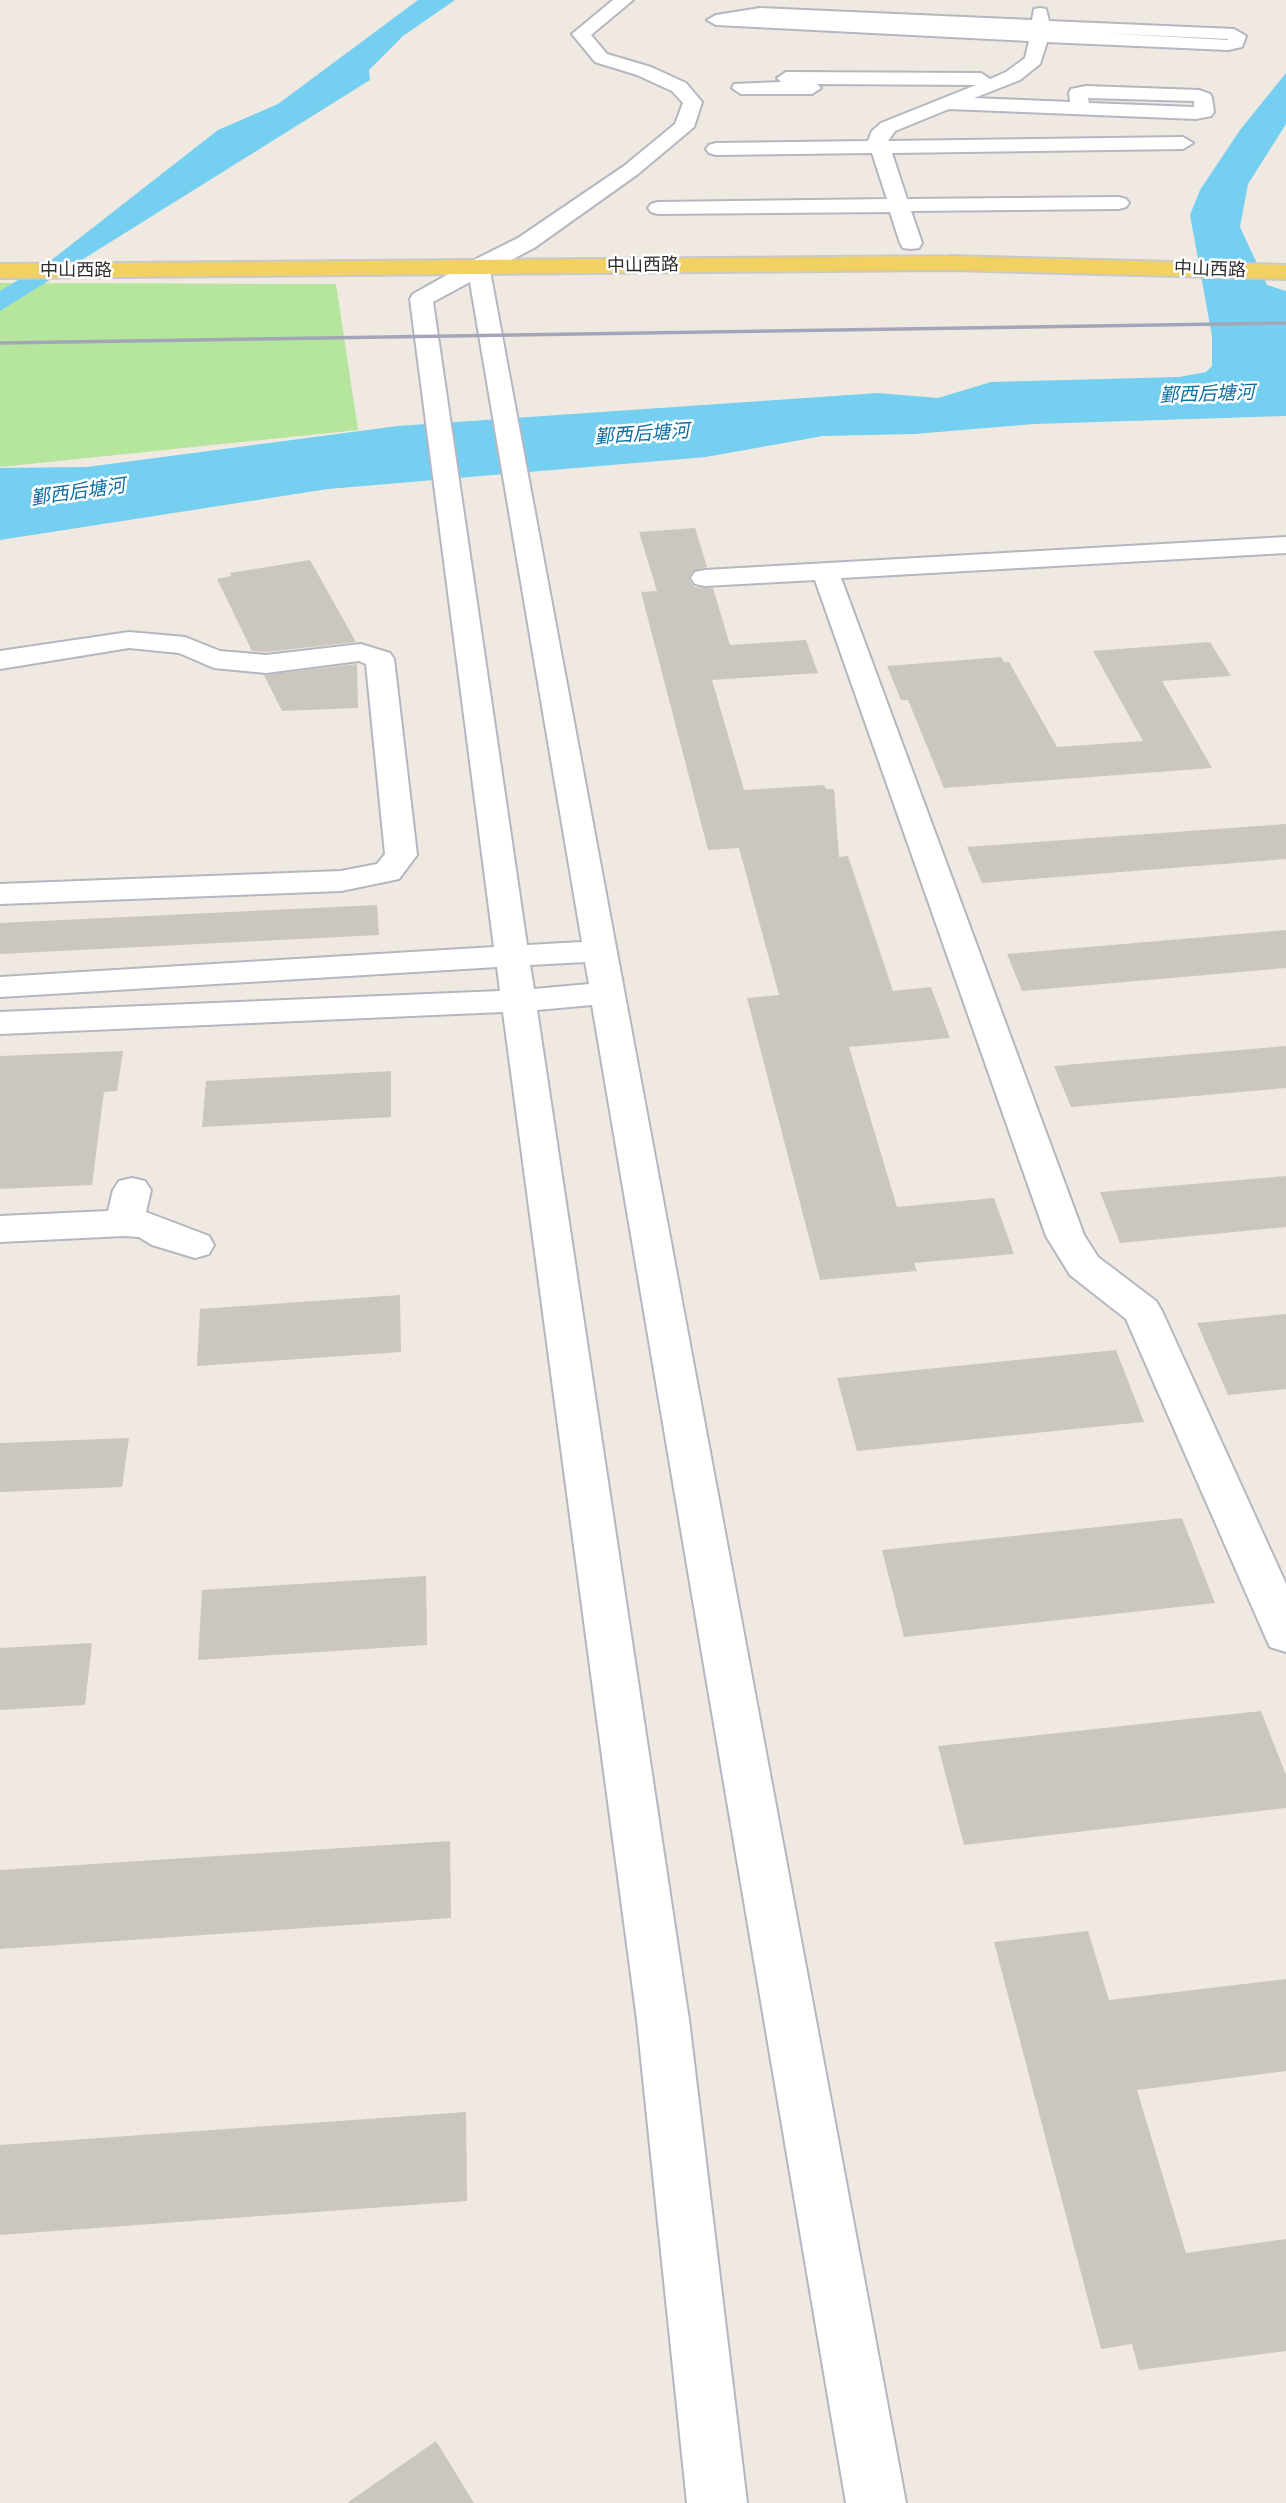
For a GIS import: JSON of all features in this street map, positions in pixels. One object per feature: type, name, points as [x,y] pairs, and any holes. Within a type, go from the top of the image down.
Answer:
[{"type":"main road","points":[[526,243],[568,243]]},
{"type":"main road","name":"中山西路","points":[[846,243],[911,243],[1191,259],[1286,272]]},
{"type":"main road","name":"中山西路","points":[[2,271],[91,271],[481,255],[950,262],[1191,259],[1286,252]]},
{"type":"street","points":[[624,0],[581,34],[601,58],[644,71],[679,87],[693,102],[684,127],[631,170],[526,243],[481,255],[421,299],[435,415],[663,2020],[717,2503]]},
{"type":"street","points":[[1039,0],[1040,60]]},
{"type":"street","points":[[1039,31],[760,13],[716,20],[1039,31],[1237,36],[1236,43],[1228,45],[1039,31]]},
{"type":"street","points":[[1006,59],[1040,60]]},
{"type":"street","points":[[911,243],[880,147],[879,135],[888,127],[1004,79],[1040,60]]},
{"type":"street","points":[[786,78],[1004,79]]},
{"type":"street","points":[[741,88],[910,89],[948,101],[1081,108],[1196,113],[1204,112],[1203,98],[1199,96],[1086,92],[1078,93],[1081,108]]},
{"type":"street","points":[[716,149],[1183,143]]},
{"type":"street","points":[[658,208],[1119,203]]},
{"type":"street","points":[[481,255],[599,951],[876,2503]]},
{"type":"street","points":[[705,578],[1286,545]]},
{"type":"street","points":[[825,571],[1065,1236],[1084,1266],[1142,1311],[1285,1630]]},
{"type":"street","points":[[0,660],[129,640],[185,645],[214,659],[266,664],[361,652],[380,659],[401,855],[388,872],[341,881],[0,894]]},
{"type":"street","points":[[0,987],[599,951]]},
{"type":"street","points":[[0,1023],[520,1001],[607,993]]},
{"type":"street","points":[[0,1229],[128,1207],[148,1225],[166,1236],[195,1245]]},
{"type":"green space","points":[[0,283],[336,284],[358,430],[0,467]]},
{"type":"water","points":[[418,0],[455,0],[403,36],[369,70],[370,80],[0,311],[0,291],[54,258],[218,130],[278,104]]},
{"type":"water","name":"鄞西后塘河","points":[[1286,73],[1286,124],[1248,184],[1240,227],[1267,285],[1286,291],[1286,416],[1034,424],[915,434],[823,436],[706,457],[328,489],[0,540],[0,468],[87,467],[398,426],[878,393],[938,398],[991,382],[1179,377],[1206,372],[1212,366],[1212,336],[1190,215],[1200,190],[1240,130]]},
{"type":"building","points":[[695,528],[707,567],[693,571],[689,579],[694,587],[713,588],[730,645],[806,640],[818,673],[712,680],[744,790],[824,785],[826,789],[834,789],[839,857],[848,856],[893,991],[931,987],[950,1038],[849,1047],[897,1207],[994,1198],[1014,1254],[914,1263],[917,1271],[820,1280],[747,998],[779,995],[739,848],[708,850],[641,592],[657,591],[639,532]]},
{"type":"building","points":[[310,560],[356,642],[266,652],[252,651],[217,579],[231,576],[230,573]]},
{"type":"building","points":[[1210,642],[1231,676],[1162,681],[1212,768],[944,788],[908,700],[901,700],[887,666],[1001,657],[1004,662],[1009,662],[1057,747],[1143,741],[1093,651]]},
{"type":"building","points":[[357,664],[358,708],[282,711],[264,675]]},
{"type":"building","points":[[1286,824],[1286,859],[982,883],[967,847]]},
{"type":"building","points":[[377,905],[379,935],[0,954],[0,923]]},
{"type":"building","points":[[1286,930],[1286,968],[1022,991],[1007,954]]},
{"type":"building","points":[[1286,1046],[1286,1088],[1071,1107],[1054,1066]]},
{"type":"building","points":[[123,1051],[117,1091],[104,1092],[92,1185],[0,1189],[0,1056]]},
{"type":"building","points":[[391,1071],[391,1117],[202,1127],[206,1081]]},
{"type":"building","points":[[1286,1176],[1286,1227],[1120,1243],[1100,1192]]},
{"type":"building","points":[[400,1295],[401,1352],[197,1366],[200,1309]]},
{"type":"building","points":[[1286,1314],[1286,1389],[1228,1395],[1197,1323]]},
{"type":"building","points":[[1116,1350],[1144,1422],[857,1451],[837,1378]]},
{"type":"building","points":[[129,1438],[122,1487],[0,1492],[0,1443]]},
{"type":"building","points":[[1182,1518],[1215,1603],[904,1637],[882,1550]]},
{"type":"building","points":[[426,1576],[427,1645],[198,1660],[202,1590]]},
{"type":"building","points":[[92,1643],[85,1705],[0,1710],[0,1648]]},
{"type":"building","points":[[1261,1711],[1286,1775],[1286,1808],[964,1845],[938,1746]]},
{"type":"building","points":[[450,1841],[451,1918],[0,1949],[0,1870]]},
{"type":"building","points":[[1088,1931],[1109,2000],[1286,1979],[1286,2071],[1137,2090],[1186,2253],[1286,2239],[1286,2351],[1139,2370],[1132,2344],[1101,2349],[994,1942]]},
{"type":"building","points":[[466,2112],[467,2201],[0,2235],[0,2145]]},
{"type":"building","points":[[436,2441],[474,2503],[347,2503]]},
{"type":"railway","points":[[0,343],[1286,323]]}]
